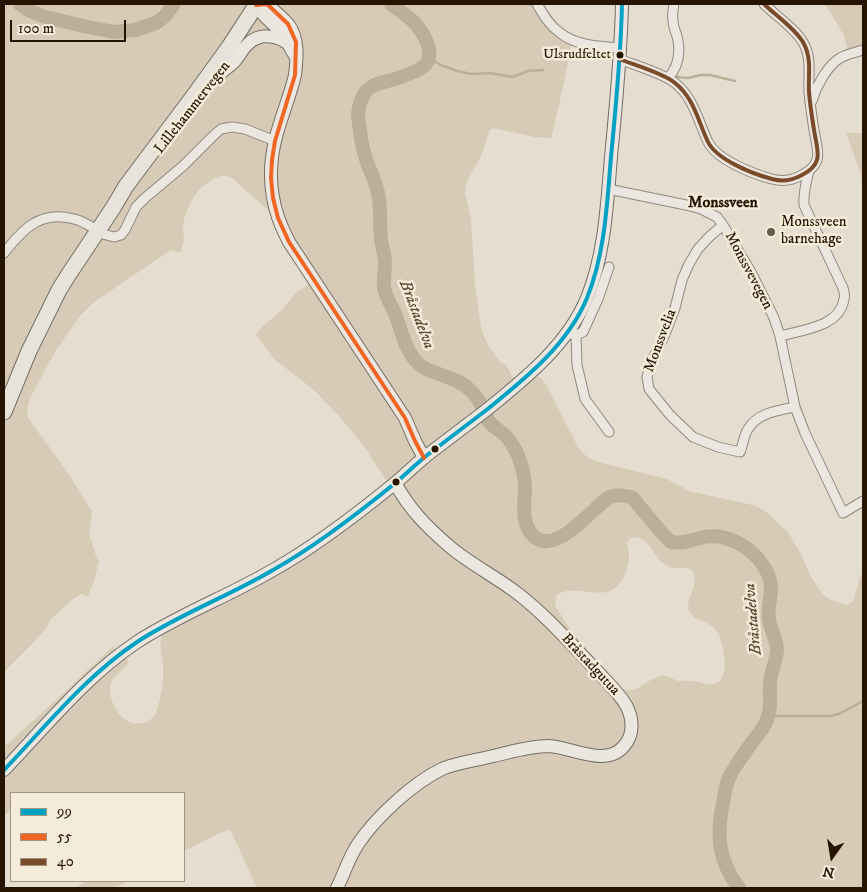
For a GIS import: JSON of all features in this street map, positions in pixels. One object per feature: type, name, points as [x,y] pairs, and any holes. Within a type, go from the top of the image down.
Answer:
[{"type":"highway","name":"Lillehammervegen","points":[[113,208],[132,188],[221,73],[262,6]]},
{"type":"highway","name":"Lillehammervegen","points":[[4,412],[29,351],[60,290],[88,245],[126,186],[229,47],[262,6]]},
{"type":"main road","points":[[4,770],[93,677],[136,643],[164,626],[273,571],[318,543],[514,388],[571,334],[571,327],[587,298],[598,264],[606,215],[620,53],[622,4]]},
{"type":"main road","points":[[262,6],[282,33],[296,57]]},
{"type":"main road","points":[[262,6],[288,24],[296,42],[294,82],[275,141],[272,160],[273,198],[278,218],[289,242],[405,418],[424,458]]},
{"type":"main road","points":[[221,73],[234,62],[253,40],[262,36],[268,36],[282,39],[287,43]]},
{"type":"main road","name":"Bråstadgutua","points":[[337,888],[357,845],[371,827],[406,793],[443,769],[513,752],[548,746],[599,756],[610,754],[625,746],[630,737],[631,720],[626,706],[612,687],[549,620],[499,580],[450,547],[425,524],[409,506],[395,483]]},
{"type":"street","points":[[536,4],[550,24],[564,36],[578,42],[620,53],[676,84],[688,97],[708,143],[715,152],[735,164],[773,180],[783,181],[809,172]]},
{"type":"street","points":[[668,78],[673,74],[679,53],[678,39],[673,21],[674,4]]},
{"type":"street","points":[[764,4],[799,36],[808,55],[809,90],[818,158],[809,172],[804,189],[804,205],[843,288],[844,299],[840,310],[834,318],[824,324],[780,336]]},
{"type":"street","points":[[811,104],[816,88],[832,65],[840,58],[863,50]]},
{"type":"street","points":[[103,234],[114,237],[120,235],[125,230],[136,207],[144,198],[183,166],[222,129],[232,127],[245,129],[275,141]]},
{"type":"street","name":"Monssvevegen","points":[[608,189],[686,205],[717,217],[723,224],[751,272],[774,318],[780,336],[795,407],[843,513],[863,501]]},
{"type":"street","points":[[4,253],[26,227],[48,217],[75,219],[92,227]]},
{"type":"street","name":"Monssvelia","points":[[723,224],[698,249],[689,264],[665,334],[651,363],[647,377],[650,389],[670,415],[693,436],[718,447],[740,452],[748,428],[756,420],[771,412],[795,407]]},
{"type":"street","points":[[609,267],[598,299],[583,332],[571,334],[585,398],[609,432]]},
{"type":"shaded area","points":[[4,4],[535,4],[543,18],[573,39],[551,138],[535,137],[493,128],[490,130],[481,156],[467,181],[465,193],[471,220],[475,284],[484,337],[500,362],[506,365],[518,382],[537,376],[541,378],[547,386],[578,447],[593,460],[667,479],[689,491],[758,507],[788,532],[801,554],[811,577],[823,595],[831,600],[847,605],[851,603],[863,572],[863,888],[257,888],[231,831],[227,830],[185,850],[185,792],[10,792],[10,811],[4,815],[4,747],[112,647],[125,654],[128,662],[126,667],[114,677],[110,691],[111,698],[121,716],[132,723],[144,723],[152,718],[156,712],[162,689],[161,645],[163,632],[273,569],[389,485],[368,451],[339,416],[314,390],[274,359],[256,335],[261,328],[281,311],[297,292],[308,285],[309,280],[274,215],[233,179],[224,175],[214,178],[194,196],[185,215],[183,226],[184,240],[180,253],[171,250],[94,302],[80,316],[56,350],[30,398],[27,411],[28,418],[68,473],[92,512],[89,533],[99,561],[88,596],[81,594],[74,598],[51,619],[33,643],[4,672]],"holes":[[[635,537],[642,539],[665,565],[673,568],[688,568],[693,571],[695,578],[688,607],[689,611],[695,618],[713,628],[719,635],[723,647],[725,668],[722,677],[717,683],[679,681],[663,676],[656,677],[633,690],[623,689],[611,680],[583,646],[556,607],[557,595],[564,592],[595,593],[610,591],[616,587],[624,577],[627,569],[629,560],[628,541]]]},
{"type":"shaded area","points":[[824,4],[863,4],[863,51],[848,53],[844,36]]},
{"type":"shaded area","points":[[846,133],[863,133],[863,187],[861,175]]},
{"type":"shaded area","points":[[84,882],[126,882],[115,888],[75,888]]},
{"type":"waterway","name":"Bråstadelva","points":[[20,4],[30,11],[45,17],[114,32],[135,30],[156,23],[165,16],[174,4]]},
{"type":"waterway","name":"Bråstadelva","points":[[391,4],[414,22],[421,31],[429,49],[428,61],[415,72],[370,87],[362,98],[358,115],[363,150],[379,195],[381,239],[385,260],[384,288],[406,345],[415,360],[420,365],[463,384],[469,389],[478,400],[490,423],[513,445],[520,462],[525,487],[525,521],[530,532],[539,540],[549,541],[560,537],[582,522],[608,498],[624,496],[633,498],[671,542],[684,542],[708,536],[727,538],[741,544],[754,554],[768,574],[771,589],[769,616],[777,649],[770,682],[769,712],[764,726],[733,770],[725,790],[721,811],[719,834],[722,856],[726,867],[739,888]]},
{"type":"waterway","points":[[429,58],[441,65],[471,74],[490,73],[513,77],[528,71],[543,70]]},
{"type":"waterway","points":[[676,77],[688,78],[710,75],[735,81]]},
{"type":"waterway","points":[[768,716],[831,716],[841,713],[863,701]]},
{"type":"transit line","name":"55","points":[[256,5],[267,4],[288,24],[296,42],[295,75],[275,141],[272,160],[273,198],[278,218],[289,242],[405,418],[424,458]]},
{"type":"transit line","name":"99","points":[[4,770],[67,702],[118,655],[153,632],[289,561],[335,530],[489,408],[532,372],[558,345],[579,315],[587,298],[598,264],[606,211],[621,42],[622,4]]},
{"type":"transit line","name":"40","points":[[619,59],[663,76],[675,83],[687,96],[708,142],[719,155],[755,174],[776,180],[795,178],[814,166],[818,156],[809,97],[808,56],[804,44],[796,33],[764,4]]},
{"type":"place","name":"Ulsrudfeltet","points":[[620,55]]},
{"type":"place","name":"Monssveen barnehage","points":[[771,232]]},
{"type":"district","name":"Monssveen","points":[[723,204]]}]
